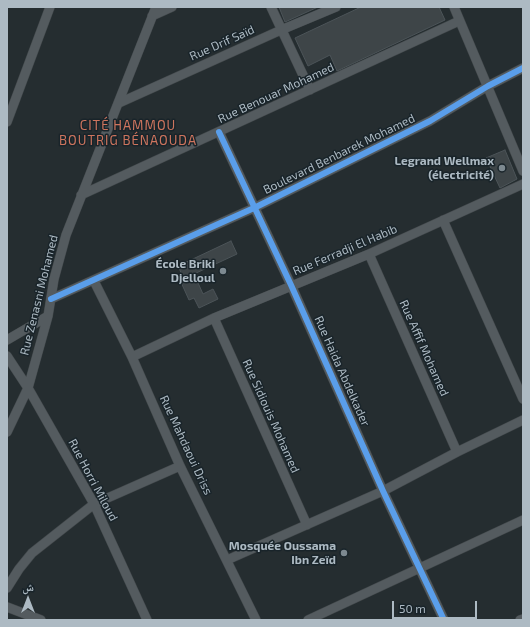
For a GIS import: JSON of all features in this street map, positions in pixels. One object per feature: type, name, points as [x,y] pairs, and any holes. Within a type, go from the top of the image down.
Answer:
[{"type":"street","points":[[7,122],[50,7]]},
{"type":"street","name":"Rue Zenasni Mohamed","points":[[7,432],[28,388],[48,316],[54,279],[66,235],[156,7]]},
{"type":"street","points":[[152,16],[172,7]]},
{"type":"street","points":[[271,7],[310,90]]},
{"type":"street","name":"Rue Drif Saïd","points":[[119,103],[281,30],[336,7]]},
{"type":"street","points":[[454,7],[523,171]]},
{"type":"street","name":"Rue Benouar Mohamed","points":[[81,195],[459,21]]},
{"type":"street","name":"Boulevard Benbarek Mohamed","points":[[51,299],[254,208],[430,121],[488,86],[523,68]]},
{"type":"street","name":"Rue Haida Abdelkader","points":[[219,132],[291,285],[383,491],[444,620]]},
{"type":"street","name":"Rue Ferradji El Habib","points":[[132,357],[214,318],[369,254],[523,184]]},
{"type":"street","points":[[443,220],[523,399]]},
{"type":"street","name":"Rue Affif Mohamed","points":[[369,254],[457,452]]},
{"type":"street","name":"Rue Mahdaoui Driss","points":[[94,281],[132,357],[180,466],[256,620]]},
{"type":"street","points":[[7,340],[48,316]]},
{"type":"street","name":"Rue Sidiouis Mohamed","points":[[214,318],[307,525]]},
{"type":"street","name":"Rue Horri Miloud","points":[[7,356],[28,388],[94,504],[147,620]]},
{"type":"street","points":[[227,560],[383,491],[457,452],[523,420]]},
{"type":"street","points":[[7,588],[18,569],[32,553],[94,504],[180,466]]},
{"type":"street","points":[[308,620],[523,520]]},
{"type":"street","points":[[7,607],[41,620]]},
{"type":"building","points":[[279,7],[318,7],[285,22]]},
{"type":"building","points":[[361,7],[439,7],[445,20],[337,71],[330,55],[308,66],[295,38]]},
{"type":"building","name":"Legrand Wellmax (électricité)","points":[[505,150],[517,179],[500,188],[486,158]]},
{"type":"building","points":[[231,241],[237,254],[194,274],[203,294],[213,289],[218,299],[199,308],[194,298],[189,300],[180,280],[184,279],[178,266]]},
{"type":"cycle path","points":[[51,299],[254,208],[430,121],[488,86],[523,68]]},
{"type":"cycle path","points":[[219,132],[291,285],[383,491],[444,620]]},
{"type":"place","name":"Legrand Wellmax (électricité)","points":[[502,168]]},
{"type":"place","name":"École Briki Djelloul","points":[[223,271]]},
{"type":"place","name":"Mosquée Oussama Ibn Zeïd","points":[[344,553]]},
{"type":"district","name":"CITÉ HAMMOU BOUTRIG BÉNAOUDA","points":[[128,134]]}]
